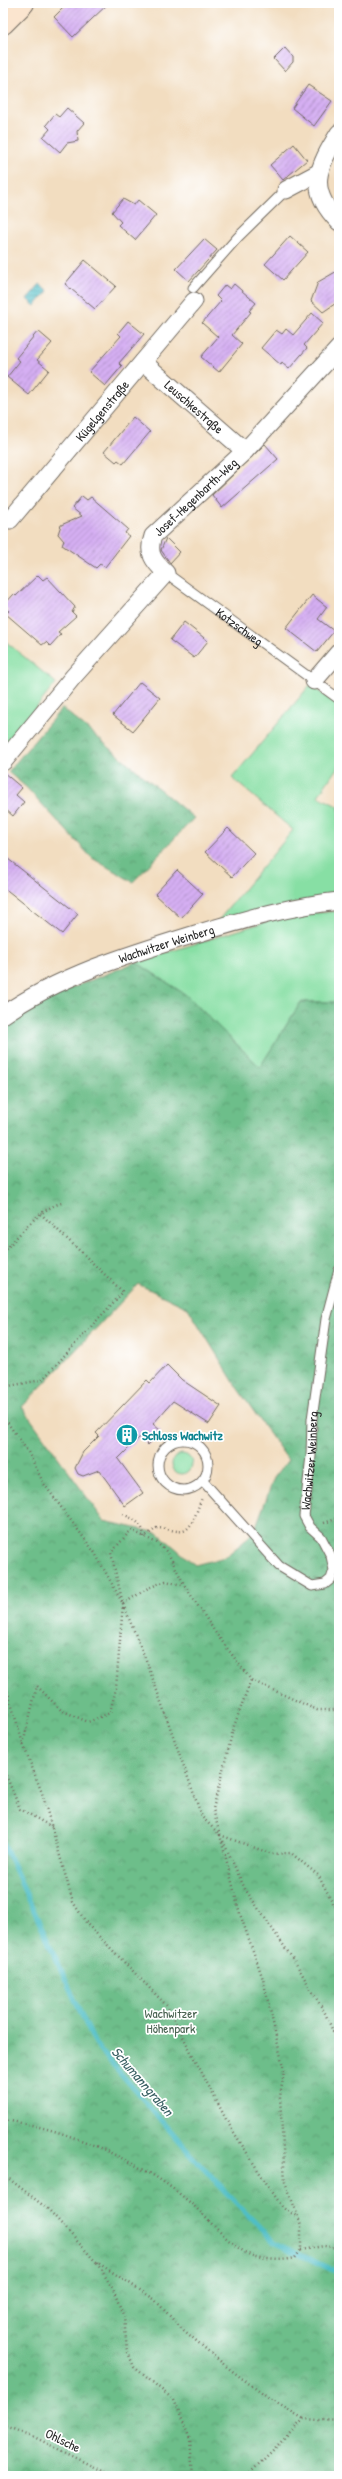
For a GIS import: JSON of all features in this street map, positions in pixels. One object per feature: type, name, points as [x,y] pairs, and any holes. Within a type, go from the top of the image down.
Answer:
[{"type":"main road","points":[[3,23],[24,3]]},
{"type":"street","points":[[339,133],[318,173],[320,190],[326,205],[339,222]]},
{"type":"street","name":"Kügelgenstraße","points":[[286,190],[318,173]]},
{"type":"street","name":"Kügelgenstraße","points":[[10,520],[143,362],[193,294]]},
{"type":"street","name":"Josef-Hegenbarth-Weg","points":[[166,573],[153,561],[150,554],[150,544],[153,536],[245,451],[339,348]]},
{"type":"street","name":"Leuschkestraße","points":[[143,362],[245,451]]},
{"type":"street","points":[[3,762],[73,677],[166,573]]},
{"type":"street","points":[[314,681],[339,652]]},
{"type":"street","name":"Wachwitzer Weinberg","points":[[3,1015],[29,997],[138,952],[236,922],[339,901]]},
{"type":"lane","name":"Kügelgenstraße","points":[[193,294],[238,237],[286,190]]},
{"type":"lane","name":"Kotzschweg","points":[[166,573],[339,698]]},
{"type":"lane","name":"Wachwitzer Weinberg","points":[[205,1483],[279,1566],[312,1586],[325,1584],[331,1579],[334,1570],[331,1556],[321,1537],[310,1527],[304,1516],[311,1456],[312,1419],[326,1319],[339,1270]]},
{"type":"lane","points":[[179,1440],[188,1440],[203,1449],[209,1464],[205,1483],[184,1490],[168,1485],[158,1471],[158,1462],[166,1446],[179,1440]]},
{"type":"path","points":[[3,1252],[41,1214],[54,1205],[62,1203]]},
{"type":"path","points":[[3,1387],[42,1380],[123,1292],[41,1214]]},
{"type":"path","points":[[3,1416],[28,1452],[44,1484],[94,1553],[123,1604],[146,1660],[202,1817],[220,1835],[245,1889],[295,1962],[334,2033],[339,2046]]},
{"type":"path","points":[[144,1537],[158,1528],[186,1530],[205,1483]]},
{"type":"path","points":[[123,1514],[137,1520],[143,1528],[144,1537]]},
{"type":"path","points":[[22,1744],[37,1686],[61,1710],[88,1722],[110,1713],[116,1688],[123,1604],[111,1553],[131,1530],[168,1553],[185,1586],[215,1632],[251,1680],[317,1710],[339,1709],[339,1745]]},
{"type":"path","points":[[123,1604],[148,1588],[166,1581],[185,1586]]},
{"type":"path","points":[[3,1676],[22,1744],[42,1793],[53,1828],[73,1902],[87,1924],[167,2006],[228,2123],[260,2175],[283,2208],[299,2217]]},
{"type":"path","points":[[3,2120],[34,2124],[95,2144],[152,2175],[192,2205],[223,2235],[253,2256],[288,2260],[295,2258],[301,2250],[299,2217],[285,2182],[280,2097],[284,2071],[263,1979],[240,1914],[213,1809],[234,1726],[251,1680]]},
{"type":"path","points":[[3,1681],[7,1692]]},
{"type":"path","points":[[3,1768],[20,1809],[53,1828]]},
{"type":"path","points":[[220,1835],[272,1854],[292,1853],[318,1875],[339,1915]]},
{"type":"path","points":[[334,2033],[339,2023]]},
{"type":"path","points":[[3,2174],[49,2210],[95,2261],[113,2289],[124,2317],[127,2350],[134,2367],[174,2400],[190,2439],[194,2476]]},
{"type":"path","points":[[301,2250],[324,2246],[339,2248]]},
{"type":"path","points":[[95,2261],[154,2299],[180,2327],[227,2367],[268,2398],[304,2419],[339,2421]]},
{"type":"path","points":[[247,2476],[304,2419]]},
{"type":"path","name":"Ohlsche","points":[[3,2425],[30,2435],[113,2476]]},
{"type":"green space","points":[[5,641],[56,683],[3,749],[3,643]]},
{"type":"green space","points":[[310,685],[339,706],[339,765],[318,796],[339,807],[339,893],[217,922],[293,830],[232,778]]},
{"type":"green space","points":[[62,708],[194,818],[133,882],[92,858],[26,787],[8,772]]},
{"type":"green space","points":[[315,911],[316,913],[339,911],[339,1002],[301,1002],[260,1067],[186,995],[136,962],[278,918]]},
{"type":"green space","name":"Wachwitzer Höhenpark","points":[[136,962],[186,995],[260,1067],[301,1002],[339,1002],[339,2476],[3,2476],[3,1022],[40,1001]],"holes":[[[138,1284],[188,1308],[238,1389],[288,1460],[274,1478],[255,1529],[247,1539],[225,1557],[195,1565],[158,1533],[104,1521],[22,1407]]]},
{"type":"green space","points":[[182,1454],[189,1457],[192,1464],[189,1471],[182,1474],[175,1471],[172,1464],[175,1457]]},
{"type":"water","points":[[40,284],[48,291],[35,306],[27,299]]},
{"type":"building","points":[[68,3],[109,3],[73,37],[54,17]]},
{"type":"building","points":[[285,48],[293,57],[293,62],[285,71],[274,59]]},
{"type":"building","points":[[308,85],[332,101],[314,126],[292,108]]},
{"type":"building","points":[[67,108],[84,123],[77,131],[78,141],[67,143],[60,152],[43,137],[50,129],[46,125],[55,114],[59,117]]},
{"type":"building","points":[[294,144],[307,160],[283,180],[270,165]]},
{"type":"building","points":[[123,199],[134,205],[138,200],[156,215],[135,240],[118,225],[121,222],[112,212]]},
{"type":"building","points":[[290,236],[308,252],[283,280],[265,264]]},
{"type":"building","points":[[204,239],[217,250],[189,281],[176,269]]},
{"type":"building","points":[[85,260],[116,286],[95,309],[65,284]]},
{"type":"building","points":[[339,270],[339,301],[323,312],[311,301],[318,282]]},
{"type":"building","points":[[234,284],[256,303],[249,311],[251,312],[232,335],[242,344],[219,372],[201,357],[218,337],[202,323],[221,301],[216,296],[225,285],[230,289]]},
{"type":"building","points":[[312,313],[323,323],[304,345],[307,348],[289,369],[282,363],[281,365],[261,348],[276,330],[282,334],[286,329],[293,335]]},
{"type":"building","points":[[128,321],[144,334],[119,363],[122,366],[105,386],[89,372],[121,336],[118,333]]},
{"type":"building","points":[[38,331],[52,343],[37,360],[49,370],[29,395],[7,377],[20,361],[16,358]]},
{"type":"building","points":[[133,417],[150,432],[123,464],[118,460],[116,462],[104,452]]},
{"type":"building","points":[[265,444],[278,459],[222,508],[212,495]]},
{"type":"building","points":[[82,496],[87,500],[91,497],[128,529],[125,533],[129,536],[105,567],[100,564],[96,568],[62,545],[64,541],[58,534],[61,525],[82,516],[72,508]]},
{"type":"building","points":[[166,538],[180,552],[170,563],[161,550]]},
{"type":"building","points":[[38,575],[43,580],[47,577],[75,607],[72,612],[76,616],[58,632],[61,634],[50,646],[46,642],[42,645],[6,614],[9,611],[3,606],[14,594],[16,596]]},
{"type":"building","points":[[312,595],[327,607],[318,619],[334,631],[317,652],[286,628]]},
{"type":"building","points":[[184,622],[208,641],[194,658],[170,640]]},
{"type":"building","points":[[140,682],[160,698],[133,731],[113,715]]},
{"type":"building","points":[[3,772],[22,788],[16,795],[24,802],[13,816],[5,809],[3,812]]},
{"type":"building","points":[[228,828],[254,853],[232,877],[205,852]]},
{"type":"building","points":[[3,855],[78,914],[62,934],[3,887]]},
{"type":"building","points":[[177,870],[203,894],[181,918],[155,894]]},
{"type":"building","name":"Schloss Wachwitz","points":[[167,1365],[182,1380],[221,1406],[209,1424],[173,1401],[153,1424],[161,1431],[148,1445],[140,1437],[118,1459],[143,1493],[125,1506],[99,1470],[83,1476],[78,1474],[75,1468],[83,1452],[99,1436],[96,1433],[147,1380],[150,1383]]},
{"type":"waterway","name":"Schumanngraben","points":[[3,1843],[95,2044],[213,2179],[275,2243],[339,2273]]},
{"type":"place","name":"Schloss Wachwitz","points":[[127,1435]]}]
